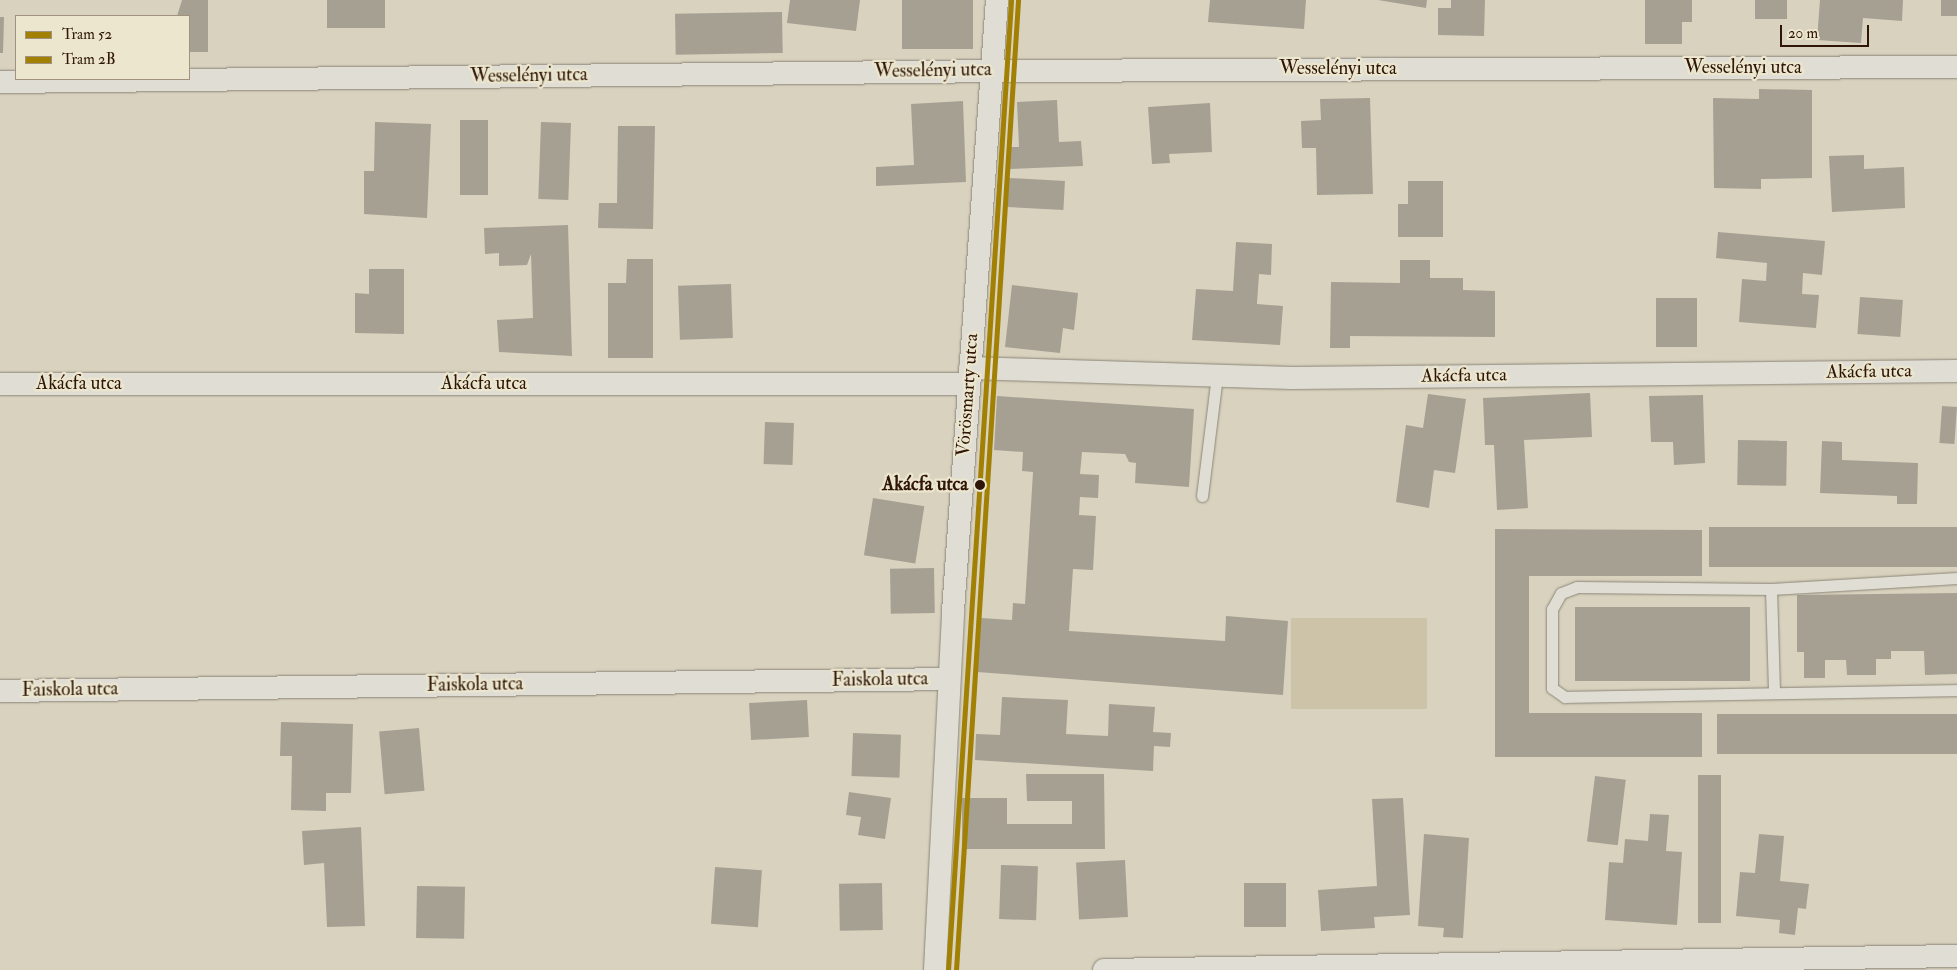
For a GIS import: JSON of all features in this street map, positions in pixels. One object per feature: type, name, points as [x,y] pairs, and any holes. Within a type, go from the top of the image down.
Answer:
[{"type":"street","name":"Vörösmarty utca","points":[[935,970],[949,679],[997,0]]},
{"type":"street","name":"Wesselényi utca","points":[[190,80],[992,71],[1957,67]]},
{"type":"street","name":"Wesselényi utca","points":[[0,82],[180,80]]},
{"type":"street","name":"Akácfa utca","points":[[0,384],[970,376],[1957,371]]},
{"type":"street","name":"Faiskola utca","points":[[0,691],[949,679]]},
{"type":"street","points":[[1104,970],[1957,956]]},
{"type":"lane","points":[[1202,496],[1217,376]]},
{"type":"lane","points":[[1957,578],[1771,588],[1577,587],[1561,593],[1552,609],[1552,688],[1565,697],[1774,690],[1957,690]]},
{"type":"lane","points":[[1771,588],[1774,690]]},
{"type":"shaded area","points":[[1291,618],[1427,618],[1427,709],[1291,709]]},
{"type":"building","points":[[182,0],[208,0],[208,52],[190,52],[190,15],[177,15]]},
{"type":"building","points":[[327,0],[385,0],[385,28],[327,28]]},
{"type":"building","points":[[790,0],[860,0],[856,31],[787,23]]},
{"type":"building","points":[[902,0],[973,0],[973,49],[902,49]]},
{"type":"building","points":[[1210,0],[1306,0],[1304,29],[1208,22]]},
{"type":"building","points":[[1378,0],[1427,0],[1426,8]]},
{"type":"building","points":[[1451,0],[1485,0],[1484,36],[1438,35],[1438,8],[1451,8]]},
{"type":"building","points":[[1645,0],[1692,0],[1692,22],[1682,22],[1682,44],[1645,44]]},
{"type":"building","points":[[1755,0],[1787,0],[1787,19],[1755,19]]},
{"type":"building","points":[[1820,0],[1903,0],[1902,21],[1863,18],[1861,43],[1817,40]]},
{"type":"building","points":[[1941,0],[1957,0],[1957,16],[1941,16]]},
{"type":"building","points":[[782,12],[783,53],[676,55],[675,14]]},
{"type":"building","points":[[0,17],[4,17],[3,53],[0,53]]},
{"type":"building","points":[[1759,89],[1812,90],[1812,178],[1761,179],[1761,189],[1714,188],[1713,98],[1759,99]]},
{"type":"building","points":[[1370,98],[1373,194],[1317,195],[1316,148],[1302,148],[1301,121],[1321,120],[1320,99]]},
{"type":"building","points":[[1057,100],[1059,142],[1081,141],[1083,166],[1010,169],[1009,147],[1019,147],[1017,102]]},
{"type":"building","points":[[963,101],[966,182],[876,186],[876,167],[914,165],[911,104]]},
{"type":"building","points":[[1210,103],[1212,152],[1169,154],[1170,163],[1152,164],[1148,107]]},
{"type":"building","points":[[460,120],[488,120],[488,195],[460,195]]},
{"type":"building","points":[[375,122],[431,124],[427,218],[364,214],[364,171],[374,171]]},
{"type":"building","points":[[541,122],[571,123],[568,200],[538,199]]},
{"type":"building","points":[[618,126],[655,126],[653,229],[598,228],[599,203],[617,203]]},
{"type":"building","points":[[1864,155],[1864,169],[1904,167],[1905,208],[1832,212],[1829,156]]},
{"type":"building","points":[[1009,178],[1065,181],[1063,210],[1007,207]]},
{"type":"building","points":[[1408,181],[1443,181],[1443,237],[1398,237],[1398,204],[1408,204]]},
{"type":"building","points":[[568,225],[572,356],[499,352],[497,320],[533,318],[531,254],[527,265],[499,266],[499,253],[485,254],[484,228]]},
{"type":"building","points":[[1718,232],[1825,241],[1822,275],[1803,273],[1802,294],[1819,295],[1816,328],[1739,322],[1742,279],[1766,281],[1767,263],[1716,258]]},
{"type":"building","points":[[1236,242],[1272,244],[1271,275],[1259,274],[1257,304],[1283,306],[1280,345],[1192,340],[1196,289],[1233,291]]},
{"type":"building","points":[[627,259],[653,259],[653,358],[608,358],[608,283],[626,283]]},
{"type":"building","points":[[1400,260],[1430,260],[1430,278],[1463,278],[1463,290],[1495,291],[1495,337],[1350,336],[1350,348],[1330,348],[1331,282],[1400,283]]},
{"type":"building","points":[[369,269],[404,269],[404,334],[355,333],[355,293],[369,294]]},
{"type":"building","points":[[731,284],[733,338],[680,340],[678,286]]},
{"type":"building","points":[[1012,285],[1078,293],[1074,330],[1063,328],[1060,353],[1005,347]]},
{"type":"building","points":[[1860,297],[1903,300],[1900,337],[1857,334]]},
{"type":"building","points":[[1656,298],[1697,298],[1697,347],[1656,347]]},
{"type":"building","points":[[1590,393],[1592,437],[1524,440],[1528,508],[1497,510],[1494,445],[1485,445],[1483,398]]},
{"type":"building","points":[[1428,394],[1466,399],[1455,473],[1434,470],[1429,508],[1396,502],[1406,425],[1423,428]]},
{"type":"building","points":[[1703,395],[1705,463],[1674,465],[1673,442],[1651,442],[1649,396]]},
{"type":"building","points":[[997,396],[1194,409],[1189,487],[1135,483],[1136,463],[1129,462],[1125,454],[1082,452],[1080,474],[1099,475],[1098,498],[1080,497],[1079,515],[1096,516],[1093,570],[1073,569],[1069,631],[1225,641],[1226,616],[1288,621],[1283,695],[977,672],[981,618],[1012,620],[1013,603],[1025,604],[1033,472],[1022,471],[1023,452],[994,450]]},
{"type":"building","points":[[1942,406],[1957,407],[1954,444],[1939,443]]},
{"type":"building","points":[[765,422],[794,423],[793,465],[764,464]]},
{"type":"building","points":[[1738,440],[1787,441],[1786,486],[1737,485]]},
{"type":"building","points":[[1822,441],[1842,442],[1842,460],[1918,463],[1917,504],[1897,504],[1897,496],[1820,493]]},
{"type":"building","points":[[873,498],[924,506],[915,563],[864,555]]},
{"type":"building","points":[[1709,527],[1957,527],[1957,567],[1709,567]]},
{"type":"building","points":[[1495,529],[1702,530],[1702,576],[1529,576],[1529,713],[1702,713],[1702,757],[1495,757]]},
{"type":"building","points":[[934,568],[935,613],[891,614],[890,569]]},
{"type":"building","points":[[1957,593],[1957,674],[1925,675],[1924,651],[1891,651],[1891,659],[1876,659],[1876,675],[1847,675],[1846,660],[1825,660],[1825,678],[1804,678],[1804,652],[1797,652],[1797,595]]},
{"type":"building","points":[[1575,607],[1750,607],[1750,681],[1575,681]]},
{"type":"building","points":[[1002,697],[1068,700],[1066,734],[1108,736],[1109,704],[1155,707],[1153,732],[1171,733],[1170,747],[1154,746],[1153,771],[975,760],[976,734],[1000,735]]},
{"type":"building","points":[[807,700],[809,737],[751,740],[749,703]]},
{"type":"building","points":[[1717,714],[1957,714],[1957,754],[1717,754]]},
{"type":"building","points":[[281,722],[353,724],[351,793],[326,793],[326,811],[291,810],[292,756],[280,756]]},
{"type":"building","points":[[419,728],[424,791],[385,794],[379,731]]},
{"type":"building","points":[[853,733],[901,735],[899,778],[851,776]]},
{"type":"building","points":[[1026,774],[1104,774],[1105,849],[962,849],[962,798],[1007,798],[1007,824],[1072,824],[1072,801],[1027,801]]},
{"type":"building","points":[[1698,775],[1721,775],[1721,923],[1698,923]]},
{"type":"building","points":[[1595,776],[1626,780],[1618,845],[1587,842]]},
{"type":"building","points":[[849,792],[891,798],[885,839],[858,835],[861,817],[846,815]]},
{"type":"building","points":[[1403,798],[1410,915],[1374,917],[1375,928],[1321,931],[1318,890],[1377,886],[1372,799]]},
{"type":"building","points":[[1650,814],[1669,815],[1666,851],[1682,852],[1677,925],[1605,920],[1609,862],[1623,863],[1625,839],[1648,841]]},
{"type":"building","points":[[361,827],[365,926],[327,927],[324,863],[304,865],[302,831]]},
{"type":"building","points":[[1424,834],[1469,838],[1463,938],[1443,937],[1444,928],[1418,926]]},
{"type":"building","points":[[1759,834],[1784,836],[1780,881],[1809,884],[1806,909],[1798,908],[1795,935],[1779,933],[1780,920],[1736,916],[1740,872],[1755,873]]},
{"type":"building","points":[[1125,860],[1128,917],[1079,919],[1076,863]]},
{"type":"building","points":[[1001,865],[1038,866],[1036,920],[999,919]]},
{"type":"building","points":[[715,867],[762,870],[758,927],[711,924]]},
{"type":"building","points":[[882,883],[883,930],[840,931],[839,884]]},
{"type":"building","points":[[1244,883],[1286,883],[1286,927],[1244,927]]},
{"type":"building","points":[[417,886],[465,887],[464,939],[416,938]]},
{"type":"tram line","name":"52","points":[[948,970],[1011,0]]},
{"type":"tram line","name":"2B","points":[[956,970],[1018,0]]},
{"type":"place","name":"Akácfa utca","points":[[980,485]]}]
